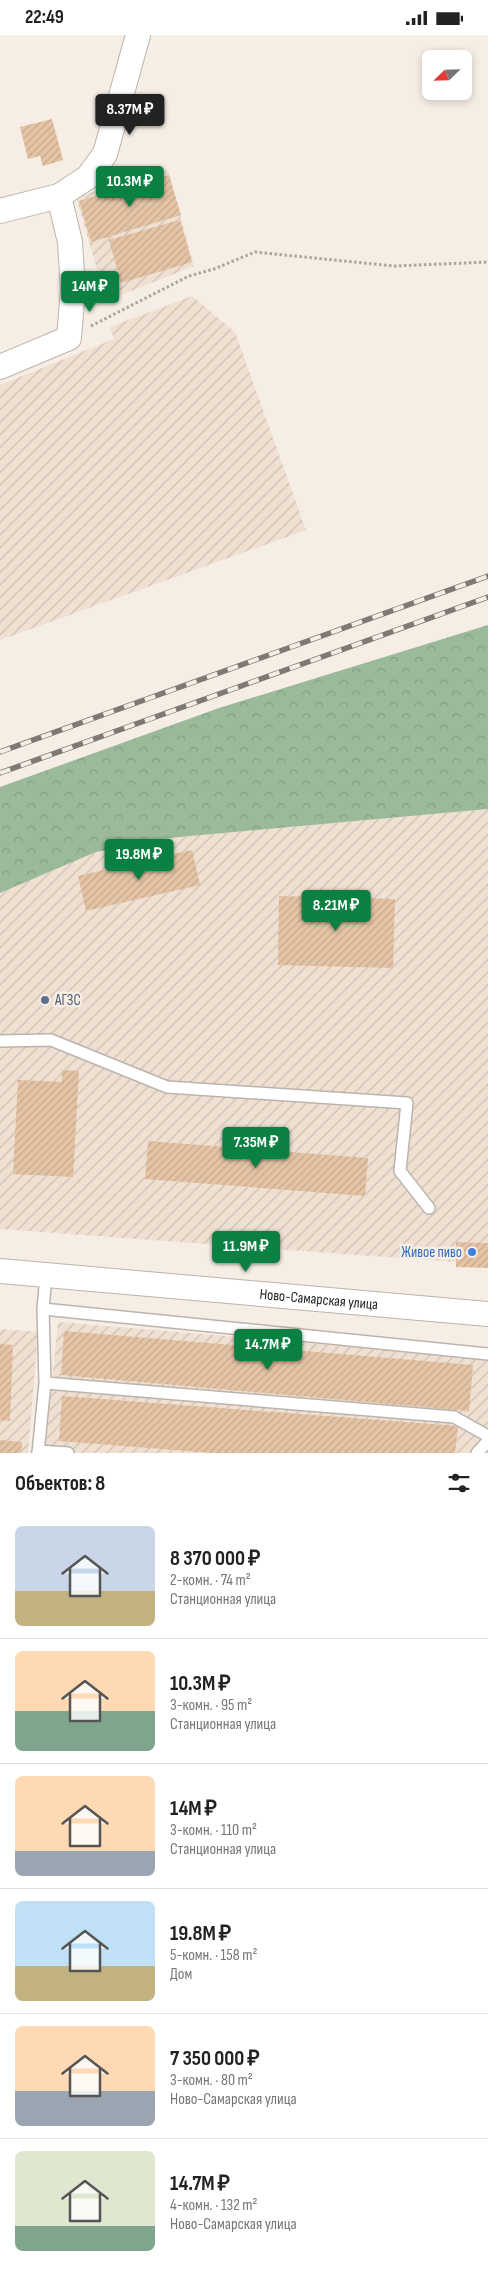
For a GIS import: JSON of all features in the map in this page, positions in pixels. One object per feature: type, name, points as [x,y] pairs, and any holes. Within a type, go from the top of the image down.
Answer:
[{"type":"street","points":[[0,211],[59,196],[88,177],[105,154],[138,35]]},
{"type":"street","points":[[0,367],[69,338],[73,289],[70,242],[59,196]]},
{"type":"street","name":"Ново-Самарская улица","points":[[0,1271],[488,1314]]},
{"type":"lane","points":[[0,1041],[51,1040],[167,1087],[408,1103],[400,1171],[429,1207]]},
{"type":"lane","points":[[46,1276],[43,1309],[45,1383],[38,1452],[68,1453]]},
{"type":"lane","points":[[43,1309],[488,1354]]},
{"type":"lane","points":[[45,1383],[454,1417],[488,1436]]},
{"type":"lane","points":[[477,1453],[488,1441]]},
{"type":"path","points":[[69,338],[189,276],[214,269],[254,252],[395,266],[488,262]]},
{"type":"shaded area","points":[[168,170],[194,266],[106,301],[76,197]]},
{"type":"shaded area","points":[[192,296],[235,332],[306,530],[0,640],[0,385],[114,339],[110,327]]},
{"type":"shaded area","points":[[488,809],[488,1243],[456,1242],[456,1262],[0,1229],[0,893],[96,852],[169,838]]},
{"type":"shaded area","points":[[58,1322],[488,1358],[488,1453],[45,1453]]},
{"type":"shaded area","points":[[0,1329],[38,1332],[28,1453],[0,1453]]},
{"type":"green space","points":[[488,625],[488,809],[169,838],[96,852],[0,893],[0,787],[219,708]]},
{"type":"building","points":[[52,119],[63,160],[43,166],[40,156],[28,159],[20,127]]},
{"type":"building","points":[[169,175],[181,215],[91,242],[79,201]]},
{"type":"building","points":[[180,220],[192,262],[121,283],[109,240]]},
{"type":"building","points":[[192,850],[200,885],[86,911],[78,876]]},
{"type":"building","points":[[279,896],[395,899],[393,968],[278,965]]},
{"type":"building","points":[[62,1070],[79,1071],[73,1177],[13,1174],[18,1080],[62,1082]]},
{"type":"building","points":[[148,1141],[368,1158],[365,1196],[145,1179]]},
{"type":"building","name":"Живое пиво","points":[[456,1242],[488,1243],[488,1268],[456,1267]]},
{"type":"building","points":[[64,1331],[473,1365],[469,1411],[61,1375]]},
{"type":"building","points":[[0,1344],[13,1345],[10,1421],[0,1420]]},
{"type":"building","points":[[62,1396],[458,1426],[455,1453],[213,1453],[59,1441]]},
{"type":"building","points":[[0,1440],[22,1442],[21,1453],[0,1453]]},
{"type":"railway","points":[[0,752],[488,576]]},
{"type":"railway","points":[[0,773],[488,597]]},
{"type":"place","name":"АГЗС","points":[[45,1000]]},
{"type":"place","name":"Живое пиво","points":[[472,1252]]}]
